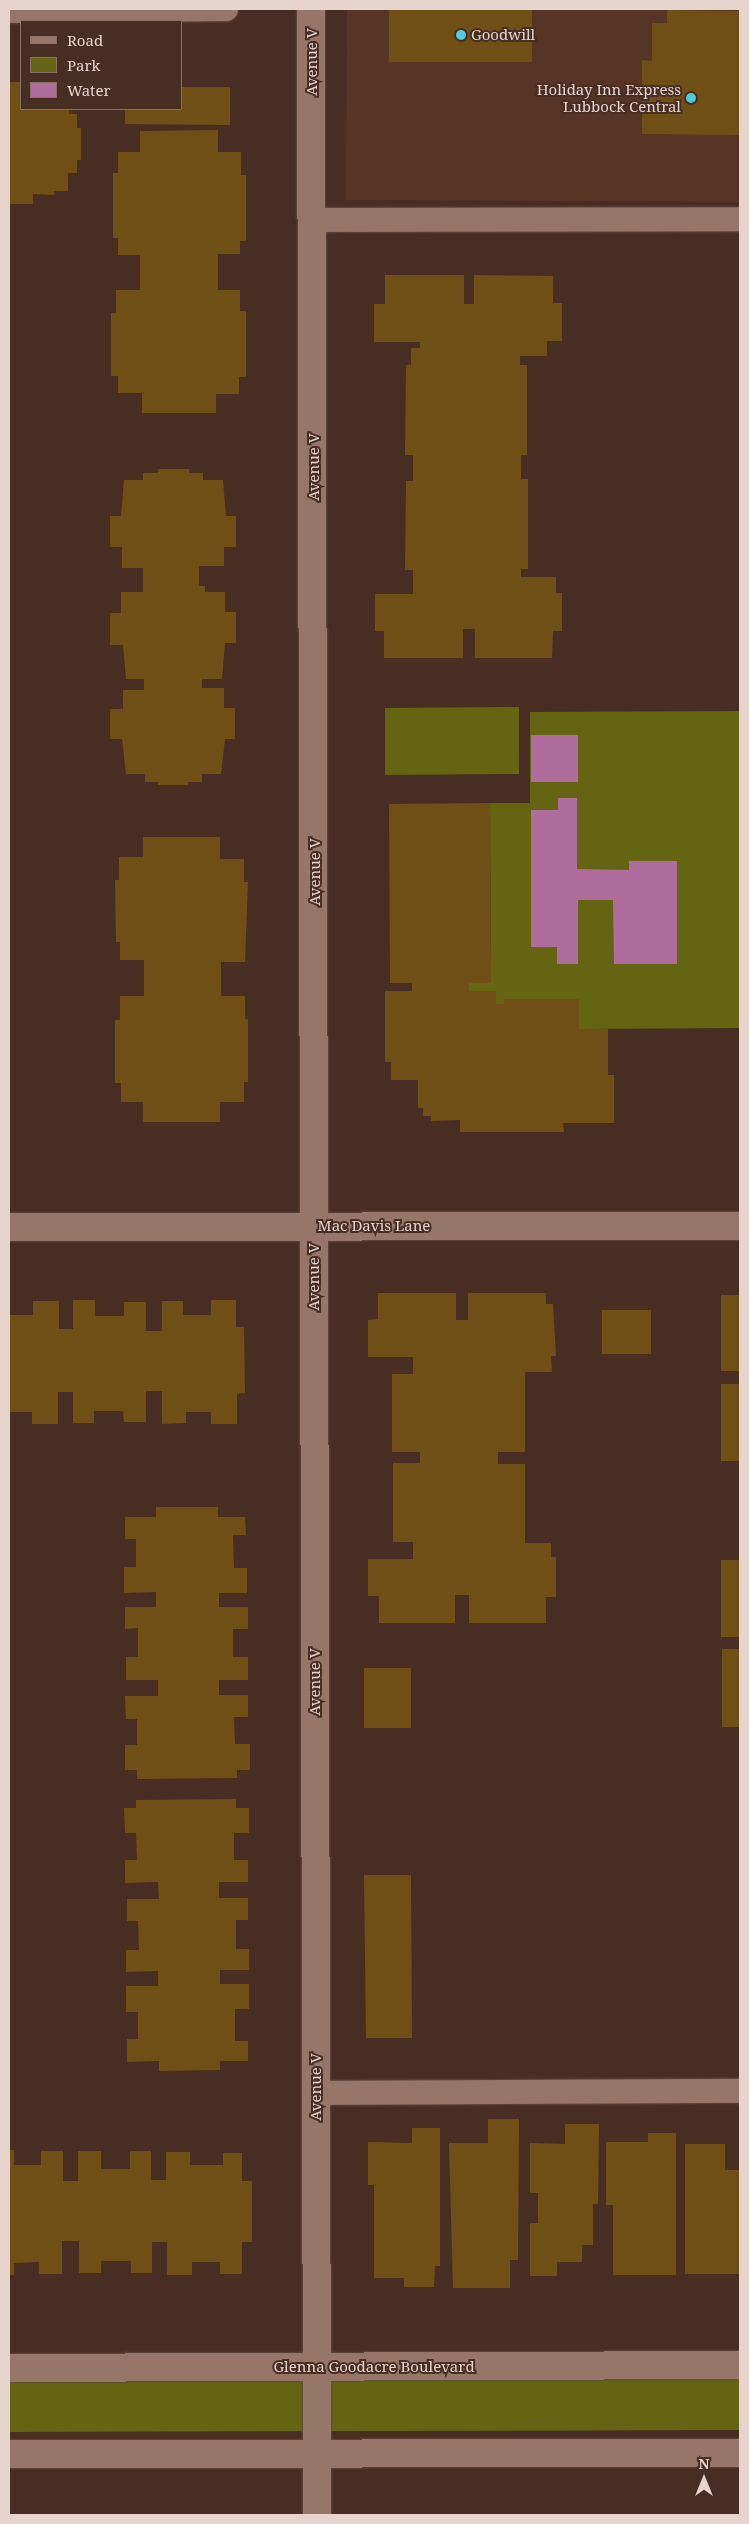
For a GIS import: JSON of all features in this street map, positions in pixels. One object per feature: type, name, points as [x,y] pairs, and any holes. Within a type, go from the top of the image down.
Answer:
[{"type":"street","name":"Avenue V","points":[[311,9],[317,2515]]},
{"type":"street","name":"Mac Davis Lane","points":[[9,1227],[740,1226]]},
{"type":"street","name":"Glenna Goodacre Boulevard","points":[[9,2368],[740,2365]]},
{"type":"street","points":[[9,2454],[740,2454]]},
{"type":"lane","points":[[9,11],[226,9]]},
{"type":"lane","points":[[312,220],[740,218]]},
{"type":"lane","points":[[316,2093],[740,2091]]},
{"type":"shaded area","points":[[347,9],[740,9],[740,202],[346,200]]},
{"type":"green space","points":[[519,707],[519,774],[385,775],[385,708]]},
{"type":"green space","points":[[740,711],[740,1028],[579,1029],[579,999],[505,999],[504,1004],[496,1004],[495,991],[469,991],[469,983],[491,983],[490,803],[530,803],[530,712]]},
{"type":"green space","points":[[740,2376],[740,2430],[9,2432],[9,2377]]},
{"type":"water","points":[[531,735],[578,735],[578,782],[531,782]]},
{"type":"water","points":[[558,798],[577,798],[577,869],[629,870],[629,861],[677,861],[677,964],[614,964],[613,900],[578,900],[578,964],[557,964],[557,947],[531,947],[531,810],[558,810]]},
{"type":"building","name":"Goodwill","points":[[389,9],[532,9],[532,62],[389,62]]},
{"type":"building","name":"Holiday Inn Express Lubbock Central","points":[[667,10],[740,11],[740,135],[642,134],[642,60],[652,61],[652,23],[667,23]]},
{"type":"building","points":[[9,82],[20,82],[20,110],[69,110],[69,114],[77,114],[77,128],[81,128],[81,160],[77,160],[77,173],[68,173],[68,191],[54,191],[54,195],[33,194],[33,204],[9,204]]},
{"type":"building","points":[[182,87],[230,87],[230,125],[125,124],[125,110],[182,110]]},
{"type":"building","points":[[218,130],[218,152],[241,152],[241,175],[246,175],[246,241],[240,241],[240,254],[218,254],[218,290],[240,290],[240,311],[246,311],[246,377],[239,377],[239,394],[216,394],[216,413],[142,413],[142,393],[118,393],[118,376],[111,376],[111,313],[116,313],[116,290],[140,290],[140,255],[118,255],[118,238],[113,238],[113,173],[118,173],[118,152],[140,152],[140,131]]},
{"type":"building","points":[[385,275],[464,275],[464,304],[474,304],[474,275],[553,276],[553,303],[562,303],[562,341],[547,341],[547,356],[520,356],[520,365],[527,365],[527,455],[521,455],[521,479],[528,479],[528,569],[521,569],[521,577],[556,577],[556,593],[562,593],[562,631],[553,631],[552,658],[475,658],[475,629],[463,629],[463,658],[384,658],[384,631],[375,631],[375,594],[413,594],[413,570],[405,570],[406,481],[413,481],[413,455],[405,455],[406,365],[411,365],[411,348],[420,348],[420,342],[374,342],[374,304],[385,304]]},
{"type":"building","points":[[158,469],[189,469],[189,473],[203,473],[203,480],[223,480],[226,516],[236,516],[236,547],[224,547],[224,566],[199,566],[199,586],[205,586],[205,592],[225,592],[225,612],[236,612],[236,643],[225,643],[222,679],[202,679],[202,688],[224,688],[224,708],[235,708],[235,739],[225,739],[221,774],[202,774],[202,782],[188,782],[188,785],[158,785],[158,782],[145,782],[145,774],[126,774],[122,739],[110,739],[110,709],[123,709],[123,690],[144,690],[144,679],[126,679],[123,645],[110,645],[110,613],[121,613],[121,592],[143,592],[143,568],[122,568],[122,547],[110,547],[110,516],[121,516],[124,480],[143,480],[143,473],[158,473]]},
{"type":"building","points":[[490,803],[491,983],[469,983],[469,991],[496,991],[496,1004],[504,1004],[504,999],[579,999],[579,1029],[608,1029],[608,1075],[614,1075],[614,1123],[563,1123],[564,1132],[460,1132],[460,1120],[431,1121],[431,1116],[423,1116],[423,1108],[418,1108],[418,1080],[391,1080],[391,1062],[385,1062],[385,991],[412,991],[412,983],[390,983],[389,804]]},
{"type":"building","points":[[143,837],[220,837],[220,859],[244,859],[244,882],[248,882],[245,962],[221,962],[221,996],[245,996],[245,1019],[248,1019],[248,1082],[244,1082],[244,1102],[220,1102],[220,1122],[143,1122],[143,1102],[121,1102],[121,1083],[115,1083],[115,1020],[120,1020],[120,996],[144,996],[144,960],[120,960],[120,942],[116,942],[115,880],[119,880],[119,857],[143,857]]},
{"type":"building","points":[[378,1293],[456,1293],[456,1320],[468,1320],[468,1293],[546,1293],[546,1304],[553,1304],[556,1356],[551,1356],[552,1372],[525,1372],[525,1452],[498,1452],[498,1464],[525,1464],[525,1543],[551,1543],[551,1557],[556,1557],[556,1597],[546,1597],[546,1623],[469,1623],[469,1595],[455,1595],[455,1623],[379,1623],[379,1596],[368,1596],[368,1559],[413,1559],[413,1542],[393,1542],[393,1463],[420,1463],[420,1452],[392,1452],[392,1374],[413,1374],[413,1357],[368,1357],[368,1320],[378,1319]]},
{"type":"building","points":[[721,1295],[740,1295],[740,1371],[721,1371]]},
{"type":"building","points":[[73,1300],[95,1300],[95,1316],[124,1316],[124,1302],[146,1302],[146,1331],[162,1331],[162,1301],[183,1301],[183,1315],[211,1315],[211,1300],[236,1300],[236,1327],[244,1327],[245,1393],[237,1394],[237,1424],[211,1424],[211,1412],[186,1412],[186,1423],[162,1424],[162,1391],[146,1391],[146,1422],[124,1422],[123,1411],[94,1411],[94,1423],[73,1423],[73,1392],[58,1392],[58,1424],[32,1424],[32,1412],[9,1412],[9,1315],[33,1315],[33,1301],[59,1301],[59,1329],[73,1329]]},
{"type":"building","points":[[602,1310],[651,1310],[651,1354],[602,1354]]},
{"type":"building","points":[[721,1384],[740,1384],[740,1461],[721,1461]]},
{"type":"building","points":[[156,1507],[218,1507],[218,1517],[245,1517],[246,1535],[233,1535],[234,1568],[247,1568],[247,1593],[219,1593],[219,1607],[248,1607],[248,1629],[233,1629],[233,1657],[248,1657],[248,1680],[219,1680],[219,1695],[248,1695],[248,1717],[234,1717],[235,1744],[250,1744],[250,1770],[237,1770],[237,1778],[137,1779],[137,1770],[125,1770],[125,1745],[137,1745],[137,1719],[126,1719],[125,1696],[158,1696],[158,1680],[126,1680],[126,1657],[138,1657],[138,1628],[125,1629],[125,1607],[156,1607],[156,1592],[124,1593],[124,1567],[136,1567],[136,1539],[125,1539],[125,1517],[156,1517]]},
{"type":"building","points":[[721,1560],[740,1560],[740,1637],[721,1637]]},
{"type":"building","points":[[722,1649],[740,1649],[740,1727],[722,1727]]},
{"type":"building","points":[[364,1668],[411,1668],[411,1728],[364,1728]]},
{"type":"building","points":[[236,1799],[236,1808],[249,1808],[249,1833],[234,1833],[234,1860],[248,1860],[248,1882],[219,1882],[219,1898],[248,1898],[248,1920],[236,1920],[236,1949],[249,1949],[249,1970],[220,1970],[220,1984],[249,1984],[249,2009],[235,2009],[235,2041],[248,2041],[248,2061],[220,2061],[220,2070],[159,2071],[159,2061],[127,2062],[127,2039],[138,2039],[138,2012],[126,2012],[126,1986],[158,1986],[158,1971],[126,1972],[126,1950],[139,1950],[138,1921],[127,1921],[127,1899],[159,1899],[158,1882],[125,1883],[125,1860],[137,1860],[136,1833],[125,1833],[124,1808],[136,1808],[136,1800]]},
{"type":"building","points":[[364,1875],[411,1875],[412,2038],[366,2038]]},
{"type":"building","points":[[488,2119],[519,2119],[518,2260],[510,2260],[510,2288],[453,2288],[449,2143],[488,2143]]},
{"type":"building","points":[[565,2124],[599,2124],[598,2204],[593,2204],[593,2245],[582,2245],[582,2262],[557,2262],[557,2276],[530,2276],[530,2223],[538,2223],[538,2193],[530,2193],[530,2143],[565,2144]]},
{"type":"building","points":[[412,2128],[440,2128],[440,2266],[435,2266],[434,2287],[404,2287],[404,2278],[374,2278],[374,2185],[368,2185],[368,2142],[412,2143]]},
{"type":"building","points":[[648,2133],[676,2133],[676,2275],[613,2275],[613,2205],[606,2205],[606,2142],[648,2142]]},
{"type":"building","points":[[685,2144],[725,2144],[725,2170],[740,2170],[740,2274],[685,2274]]},
{"type":"building","points":[[9,2150],[14,2150],[14,2165],[41,2165],[41,2151],[63,2151],[63,2181],[78,2181],[78,2151],[101,2151],[101,2169],[130,2169],[130,2151],[151,2151],[151,2180],[166,2180],[166,2152],[190,2152],[190,2165],[223,2165],[223,2153],[242,2153],[242,2181],[252,2181],[252,2242],[242,2242],[242,2274],[220,2274],[220,2262],[192,2262],[192,2275],[167,2275],[167,2242],[152,2242],[152,2273],[131,2273],[131,2261],[101,2261],[101,2273],[79,2273],[79,2241],[62,2241],[62,2274],[39,2274],[39,2262],[14,2263],[14,2275],[9,2275]]},
{"type":"place","name":"Goodwill","points":[[461,35]]},
{"type":"place","name":"Holiday Inn Express Lubbock Central","points":[[691,98]]}]
